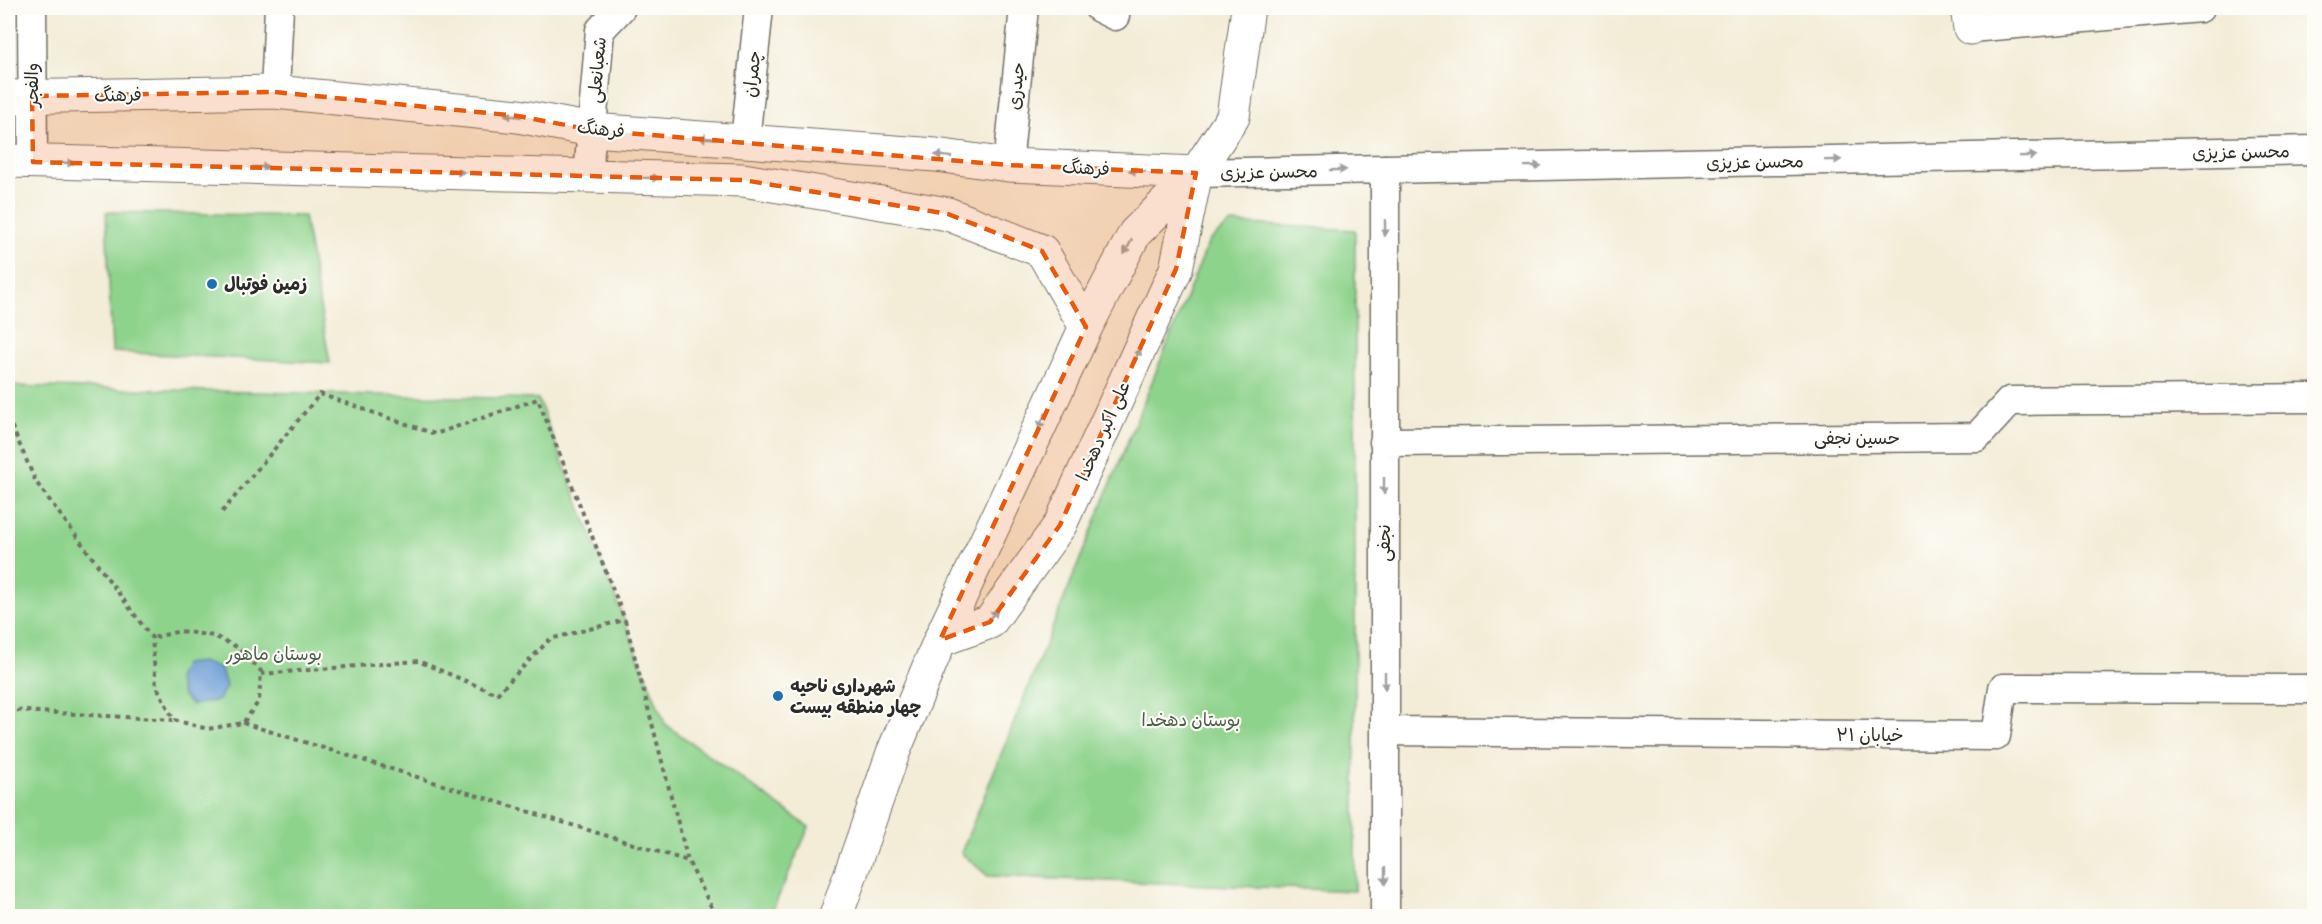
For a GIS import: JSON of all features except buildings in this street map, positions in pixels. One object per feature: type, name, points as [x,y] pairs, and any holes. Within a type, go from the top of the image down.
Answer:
[{"type":"street","name":"والفجر","points":[[20,161],[20,96],[32,8]]},
{"type":"street","points":[[275,92],[279,8]]},
{"type":"street","name":"شعبانعلی","points":[[588,176],[600,30],[621,8]]},
{"type":"street","name":"چمران","points":[[745,141],[759,8]]},
{"type":"street","name":"حیدری","points":[[1008,165],[1023,8]]},
{"type":"street","name":"علی اکبر دهخدا","points":[[836,916],[892,753],[940,640],[1086,327],[1135,233],[1196,173],[1233,117],[1248,8]]},
{"type":"street","points":[[1968,18],[2200,8]]},
{"type":"street","name":"فرهنگ","points":[[20,96],[275,92],[518,116],[592,130],[936,155],[1008,165],[1196,173]]},
{"type":"street","name":"محسن عزیزی","points":[[1196,173],[2314,150]]},
{"type":"street","points":[[20,161],[743,180],[948,214],[1042,251],[1086,327]]},
{"type":"street","name":"نجفی","points":[[1385,169],[1385,916]]},
{"type":"street","name":"علی اکبر دهخدا","points":[[940,640],[990,622],[1060,525],[1176,270],[1196,173]]},
{"type":"street","name":"حسین نجفی","points":[[1384,442],[1977,437],[2010,401],[2314,398]]},
{"type":"street","name":"خیابان ۲۱","points":[[1384,731],[1996,736],[2003,688],[2314,689]]},
{"type":"path","points":[[222,512],[320,394],[435,434],[538,399],[625,620],[688,861],[716,916]]},
{"type":"path","points":[[8,418],[36,482],[152,638],[156,685],[174,720]]},
{"type":"path","points":[[261,674],[418,661],[497,694],[550,639],[625,620]]},
{"type":"path","points":[[152,638],[180,631],[214,636],[237,647],[261,671],[259,701],[243,723]]},
{"type":"path","points":[[8,710],[174,720],[208,729],[243,723],[688,861]]},
{"type":"highlighted area","points":[[275,92],[518,116],[592,130],[1008,165],[1196,173],[1176,269],[1060,525],[990,622],[940,640],[1086,327],[1042,251],[948,214],[743,180],[33,162],[32,96]]},
{"type":"green space","name":"زمین فوتبال","points":[[106,212],[304,216],[330,363],[112,352]]},
{"type":"green space","name":"بوستان دهخدا","points":[[1231,223],[1355,230],[1355,891],[988,876],[961,853],[1209,241]]},
{"type":"green space","name":"بوستان ماهور","points":[[8,386],[538,399],[665,724],[809,827],[770,916],[8,916]]},
{"type":"water","points":[[202,662],[221,669],[226,686],[219,700],[192,705],[182,695],[177,678],[184,664]]},
{"type":"place","name":"زمین فوتبال","points":[[212,284]]},
{"type":"place","name":"شهرداری ناحیه چهار منطقه بیست","points":[[778,696]]}]
